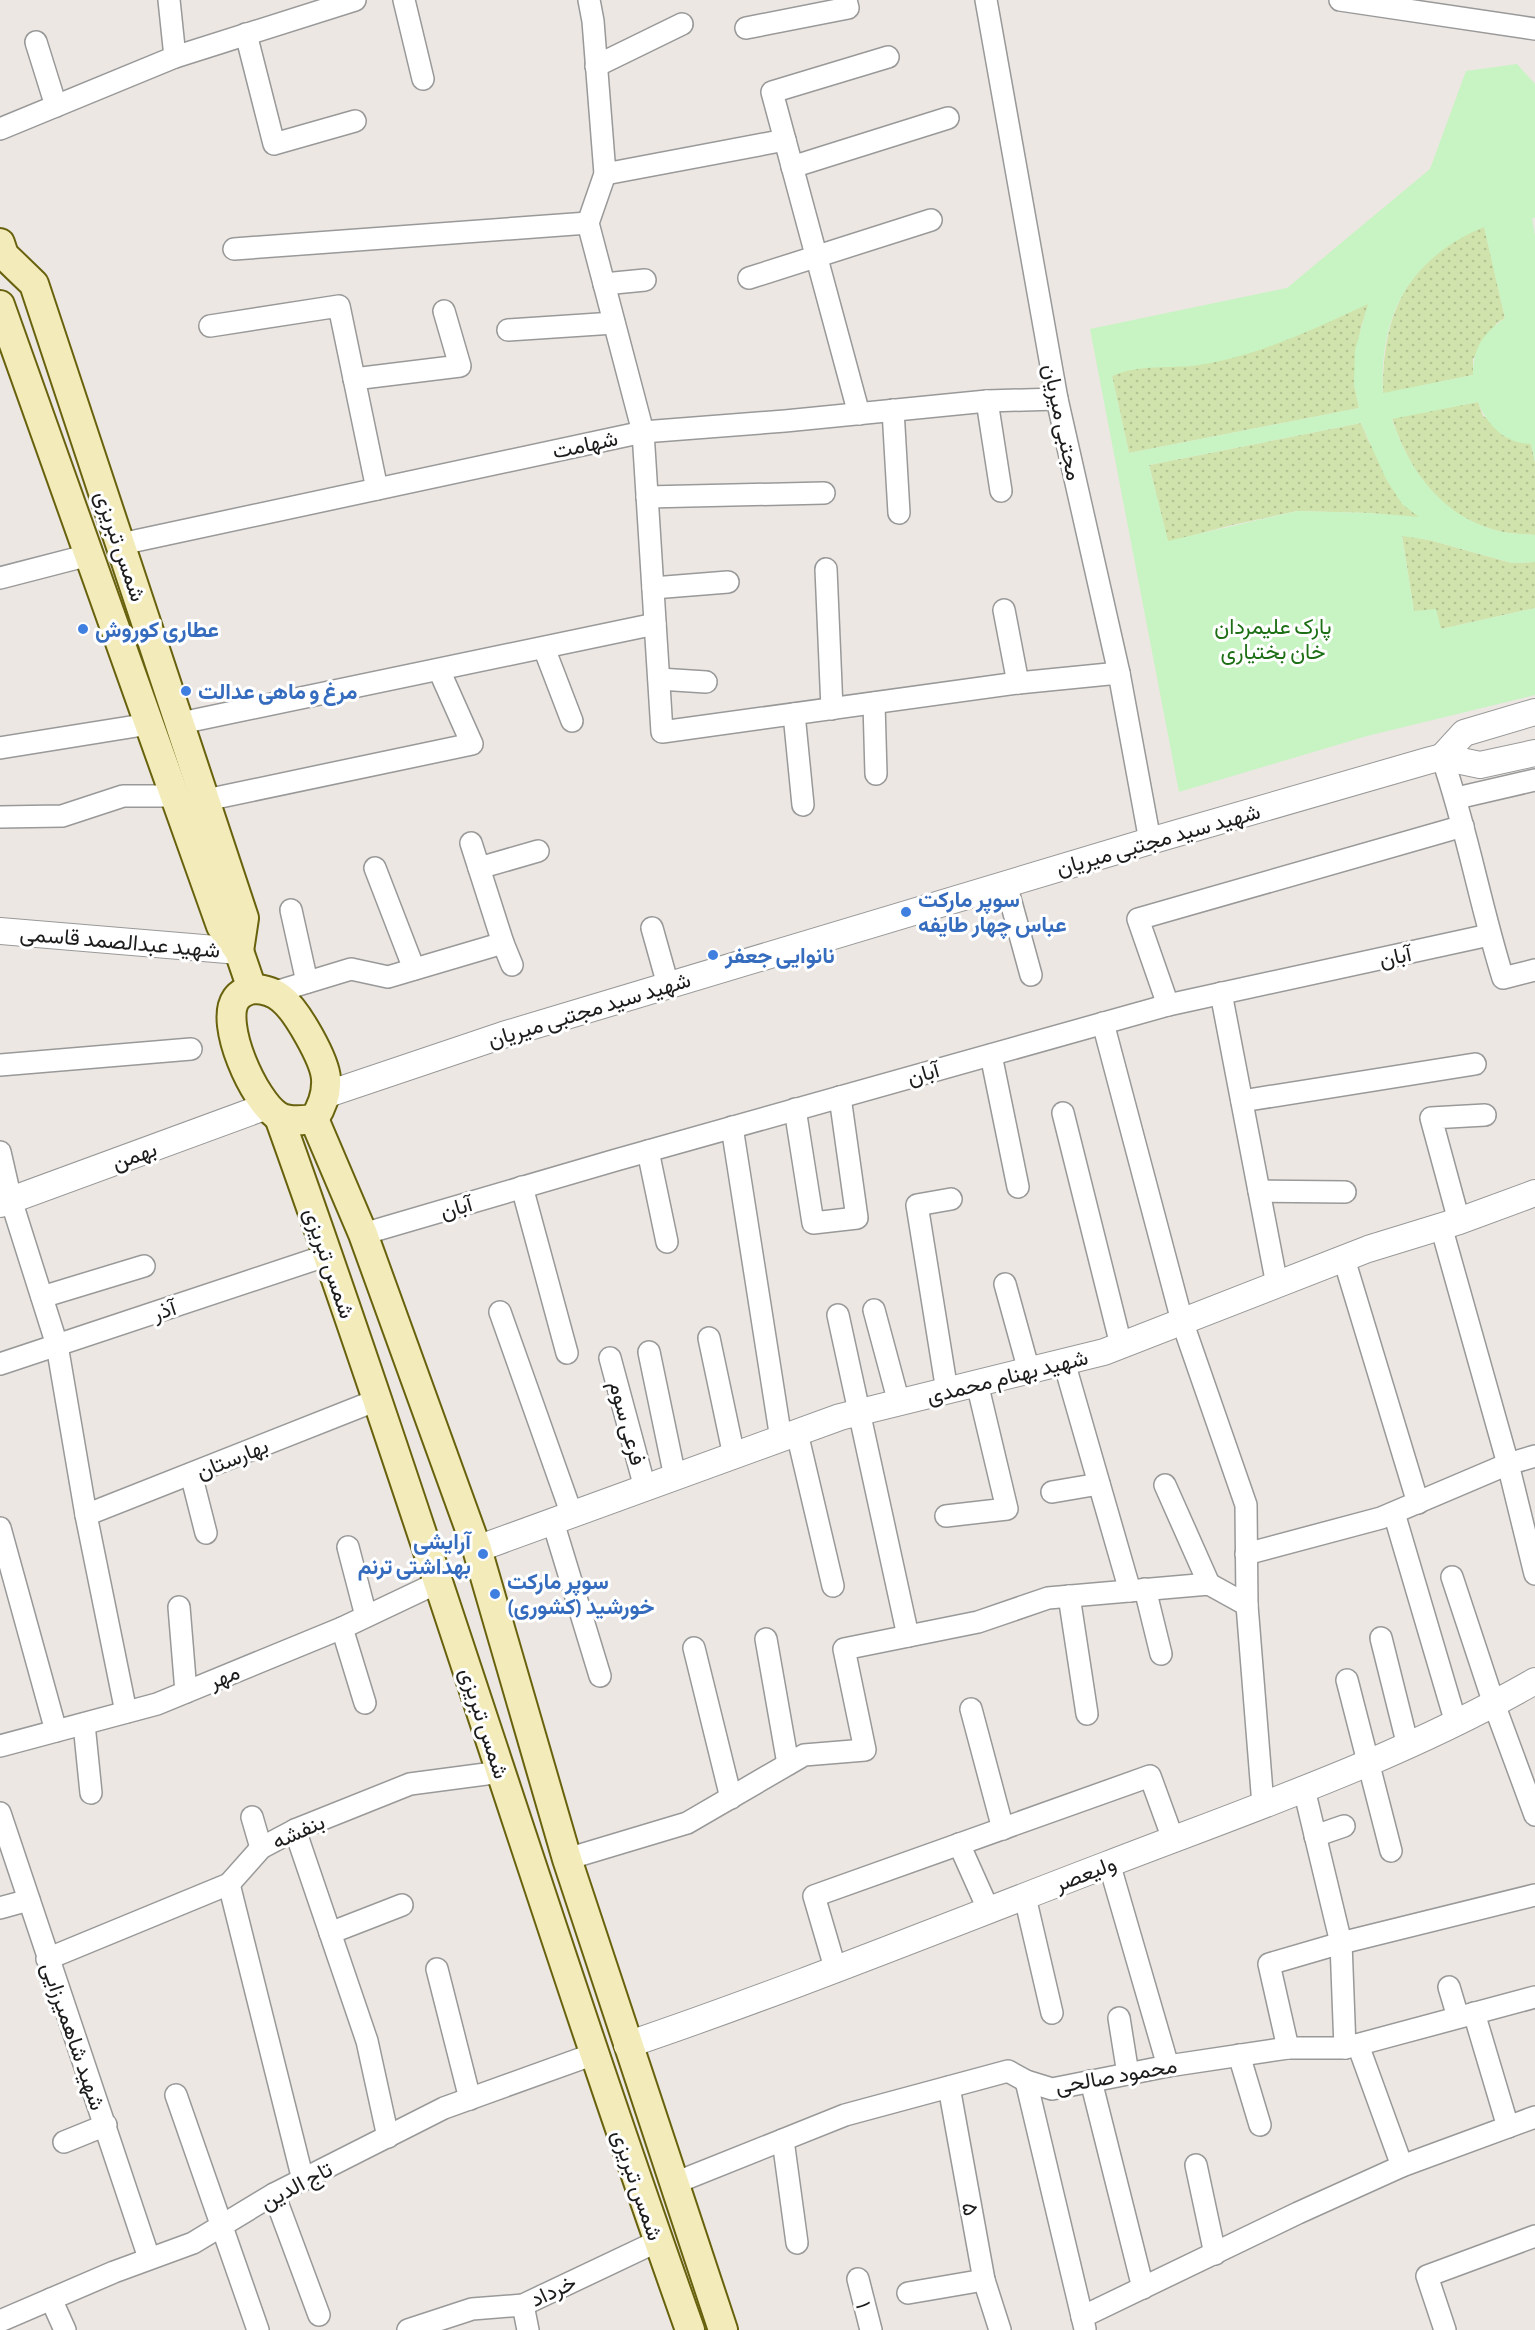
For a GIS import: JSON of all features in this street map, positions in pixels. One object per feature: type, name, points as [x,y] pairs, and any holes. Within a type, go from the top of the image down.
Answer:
[{"type":"main road","name":"شمس تبریزی","points":[[1,256],[34,284],[207,800],[244,918],[239,951]]},
{"type":"main road","name":"شمس تبریزی","points":[[0,305],[221,926],[239,951],[262,991]]},
{"type":"main road","points":[[89,555],[121,544]]},
{"type":"main road","name":"شمس تبریزی","points":[[690,2330],[594,2054],[439,1582],[328,1255],[273,1112],[253,1087],[242,1065],[231,1016],[235,1000],[241,994],[262,991],[283,999],[322,1061],[327,1078],[320,1107],[363,1234],[477,1550],[567,1859],[723,2330]]},
{"type":"main road","points":[[273,1112],[296,1121],[320,1107]]},
{"type":"main road","points":[[439,1582],[477,1550]]},
{"type":"main road","points":[[594,2054],[627,2045]]},
{"type":"street","points":[[169,0],[174,57]]},
{"type":"street","points":[[0,129],[174,57],[355,0]]},
{"type":"street","points":[[404,0],[423,78]]},
{"type":"street","points":[[590,0],[605,174],[588,223],[643,432],[662,732],[1018,683],[1119,673]]},
{"type":"street","points":[[746,28],[848,8],[846,0]]},
{"type":"street","name":"مجتبی میریان","points":[[986,0],[1057,399],[1119,673],[1150,841]]},
{"type":"street","points":[[1340,0],[1535,29]]},
{"type":"street","points":[[596,66],[682,24]]},
{"type":"street","points":[[246,34],[274,144],[355,120]]},
{"type":"street","points":[[36,42],[56,106]]},
{"type":"street","points":[[859,414],[772,92],[888,57]]},
{"type":"street","points":[[792,167],[948,118]]},
{"type":"street","points":[[605,174],[785,140]]},
{"type":"street","points":[[749,278],[931,220]]},
{"type":"street","points":[[234,249],[588,223]]},
{"type":"street","points":[[604,284],[645,280]]},
{"type":"street","points":[[210,326],[339,306],[377,489]]},
{"type":"street","points":[[354,380],[460,366],[444,311]]},
{"type":"street","points":[[508,330],[615,323]]},
{"type":"street","name":"شهامت","points":[[121,544],[643,432],[987,401],[1057,399]]},
{"type":"street","points":[[987,401],[1000,492]]},
{"type":"street","points":[[893,410],[899,513]]},
{"type":"street","points":[[647,498],[824,493]]},
{"type":"street","points":[[0,578],[89,555]]},
{"type":"street","points":[[826,569],[832,709]]},
{"type":"street","points":[[653,588],[728,582]]},
{"type":"street","points":[[1004,610],[1018,683]]},
{"type":"street","points":[[181,723],[655,624]]},
{"type":"street","points":[[544,648],[572,721]]},
{"type":"street","points":[[207,800],[472,744],[439,670]]},
{"type":"street","points":[[659,679],[706,682]]},
{"type":"street","points":[[874,703],[876,774]]},
{"type":"street","points":[[1535,712],[1464,733],[1442,757],[1457,798],[1489,935],[1503,978],[1535,970]]},
{"type":"street","points":[[794,714],[803,805]]},
{"type":"street","points":[[0,748],[149,724]]},
{"type":"street","name":"شهید سید مجتبی میریان","points":[[320,1107],[502,1035],[1150,841],[1442,757],[1480,765],[1535,753]]},
{"type":"street","points":[[1457,798],[1535,780]]},
{"type":"street","points":[[0,817],[62,816],[123,796],[174,796]]},
{"type":"street","points":[[1168,1005],[1138,919],[1464,826]]},
{"type":"street","points":[[471,843],[502,943],[512,965]]},
{"type":"street","points":[[479,868],[538,851]]},
{"type":"street","points":[[375,868],[414,969]]},
{"type":"street","points":[[1006,884],[1031,975]]},
{"type":"street","points":[[291,910],[307,982]]},
{"type":"street","points":[[652,928],[668,985]]},
{"type":"street","name":"شهید عبدالصمد قاسمی","points":[[0,931],[239,951]]},
{"type":"street","name":"آبان","points":[[363,1234],[795,1109],[1168,1005],[1489,935]]},
{"type":"street","points":[[262,991],[307,982],[351,969],[388,977],[502,943]]},
{"type":"street","points":[[1221,993],[1277,1285]]},
{"type":"street","points":[[1103,1023],[1182,1321],[1246,1505],[1247,1605],[1263,1805]]},
{"type":"street","points":[[0,1065],[191,1049]]},
{"type":"street","points":[[991,1055],[1018,1187]]},
{"type":"street","points":[[1242,1101],[1475,1064]]},
{"type":"street","points":[[795,1109],[813,1223],[857,1218],[840,1097]]},
{"type":"street","name":"بهمن","points":[[5,1202],[273,1112]]},
{"type":"street","points":[[1063,1113],[1121,1345]]},
{"type":"street","points":[[1485,1115],[1431,1118],[1450,1223],[1535,1574]]},
{"type":"street","points":[[732,1127],[789,1436],[833,1586]]},
{"type":"street","points":[[648,1151],[667,1242]]},
{"type":"street","points":[[0,1152],[5,1202],[42,1297],[57,1345],[86,1515],[126,1713]]},
{"type":"street","points":[[522,1187],[567,1353]]},
{"type":"street","points":[[1259,1191],[1345,1192]]},
{"type":"street","name":"شهید بهنام محمدی","points":[[477,1550],[840,1417],[1104,1352],[1344,1258],[1533,1198]]},
{"type":"street","points":[[947,1391],[917,1204],[951,1199]]},
{"type":"street","name":"آذر","points":[[0,1364],[328,1255]]},
{"type":"street","points":[[1344,1258],[1418,1503]]},
{"type":"street","points":[[42,1297],[144,1266]]},
{"type":"street","points":[[1005,1284],[1029,1371]]},
{"type":"street","points":[[874,1310],[899,1403]]},
{"type":"street","points":[[500,1312],[562,1518],[600,1676]]},
{"type":"street","points":[[838,1315],[908,1636]]},
{"type":"street","points":[[709,1338],[734,1456]]},
{"type":"street","points":[[650,1352],[675,1478]]},
{"type":"street","name":"فرعی سوم","points":[[610,1358],[645,1488]]},
{"type":"street","points":[[1064,1362],[1099,1484],[1161,1654]]},
{"type":"street","points":[[946,1516],[1007,1509],[977,1383]]},
{"type":"street","name":"بهارستان","points":[[86,1515],[377,1400]]},
{"type":"street","points":[[1246,1554],[1394,1513],[1508,1464],[1535,1456]]},
{"type":"street","points":[[191,1474],[207,1533]]},
{"type":"street","points":[[1052,1492],[1099,1484]]},
{"type":"street","points":[[1165,1485],[1209,1584]]},
{"type":"street","points":[[1394,1513],[1456,1723]]},
{"type":"street","points":[[0,1528],[56,1731]]},
{"type":"street","points":[[348,1547],[366,1616]]},
{"type":"street","points":[[1452,1576],[1494,1704],[1535,1815]]},
{"type":"street","name":"مهر","points":[[0,1746],[157,1704],[342,1628],[439,1582]]},
{"type":"street","points":[[567,1859],[687,1823],[804,1755],[865,1750],[844,1649],[978,1622],[1048,1598],[1209,1584],[1247,1605]]},
{"type":"street","points":[[1069,1596],[1087,1714]]},
{"type":"street","points":[[179,1607],[186,1692]]},
{"type":"street","points":[[342,1628],[365,1703]]},
{"type":"street","points":[[1381,1638],[1408,1746]]},
{"type":"street","points":[[766,1639],[788,1764]]},
{"type":"street","points":[[694,1648],[731,1798]]},
{"type":"street","points":[[1347,1680],[1370,1764],[1390,1851]]},
{"type":"street","name":"ولیعصر","points":[[627,2045],[836,1971],[1109,1863],[1370,1764],[1494,1704],[1535,1681]]},
{"type":"street","points":[[970,1709],[1003,1829]]},
{"type":"street","points":[[84,1724],[91,1794]]},
{"type":"street","name":"بنفشه","points":[[47,1959],[229,1884],[261,1848],[295,1830],[410,1784],[501,1772]]},
{"type":"street","points":[[836,1971],[813,1896],[1150,1776],[1173,1839]]},
{"type":"street","points":[[1304,1789],[1341,1943],[1352,2046],[1402,2166]]},
{"type":"street","name":"شهید شاهمیرزایی","points":[[0,1813],[149,2258]]},
{"type":"street","points":[[252,1817],[261,1848]]},
{"type":"street","points":[[1315,1836],[1344,1826]]},
{"type":"street","points":[[295,1830],[367,2041],[388,2137]]},
{"type":"street","points":[[959,1844],[989,1911]]},
{"type":"street","points":[[1109,1863],[1168,2066]]},
{"type":"street","points":[[229,1884],[303,2180]]},
{"type":"street","points":[[1288,2048],[1269,1964],[1341,1943],[1535,1895]]},
{"type":"street","points":[[1025,1897],[1052,2013]]},
{"type":"street","points":[[0,1908],[28,1900]]},
{"type":"street","points":[[330,1933],[402,1905]]},
{"type":"street","points":[[437,1970],[470,2099]]},
{"type":"street","points":[[1449,1987],[1466,2015],[1508,2127]]},
{"type":"street","name":"محمود صالحی","points":[[675,2183],[845,2115],[1008,2071],[1026,2081],[1053,2089],[1168,2066],[1239,2055],[1288,2048],[1352,2046],[1535,1997]]},
{"type":"street","points":[[1119,2018],[1128,2074]]},
{"type":"street","name":"تاج الدین","points":[[0,2321],[149,2258],[193,2243],[274,2194],[444,2108],[594,2054]]},
{"type":"street","points":[[1239,2055],[1260,2125]]},
{"type":"street","points":[[1026,2081],[1083,2324],[1143,2288],[1402,2166],[1535,2117]]},
{"type":"street","points":[[1091,2081],[1143,2288]]},
{"type":"street","name":"۵","points":[[948,2087],[984,2280],[1000,2330]]},
{"type":"street","points":[[176,2096],[258,2330]]},
{"type":"street","points":[[64,2142],[106,2125]]},
{"type":"street","points":[[783,2140],[797,2243]]},
{"type":"street","points":[[1196,2165],[1215,2254]]},
{"type":"street","points":[[274,2194],[319,2315]]},
{"type":"street","points":[[1445,2330],[1427,2276],[1535,2236]]},
{"type":"street","name":"خرداد","points":[[408,2330],[438,2326],[472,2309],[523,2305],[658,2241]]},
{"type":"street","name":"۱","points":[[858,2279],[871,2330]]},
{"type":"street","points":[[908,2292],[984,2280]]},
{"type":"street","points":[[51,2299],[65,2330]]},
{"type":"street","points":[[523,2305],[528,2330]]},
{"type":"green space","name":"پارک علیمردان خان بختیاری","points":[[1517,64],[1535,84],[1535,218],[1532,218],[1535,236],[1535,462],[1531,444],[1521,443],[1498,432],[1487,419],[1478,402],[1392,419],[1408,457],[1432,491],[1464,517],[1482,526],[1507,533],[1535,535],[1535,562],[1512,563],[1429,540],[1402,536],[1414,611],[1436,609],[1441,629],[1535,608],[1535,695],[1367,736],[1179,792],[1090,329],[1287,288],[1430,169],[1466,71]],"holes":[[[1484,227],[1505,318],[1485,336],[1477,349],[1473,375],[1383,393],[1383,364],[1387,338],[1404,292],[1418,272],[1436,255],[1458,240]],[[1368,304],[1355,350],[1354,384],[1359,408],[1129,453],[1112,376],[1133,370],[1221,361],[1306,332]],[[1361,423],[1386,479],[1402,504],[1419,517],[1297,511],[1168,541],[1149,465]]]},
{"type":"green space","points":[[1484,226],[1505,318],[1497,323],[1473,359],[1473,375],[1383,394],[1388,338],[1394,314],[1404,292],[1418,272],[1436,255]]},
{"type":"green space","points":[[1369,303],[1361,327],[1354,384],[1359,408],[1129,453],[1112,376],[1125,370],[1295,336]]},
{"type":"green space","points":[[1478,402],[1483,416],[1531,444],[1535,462],[1535,535],[1507,533],[1482,526],[1446,505],[1419,475],[1399,438],[1392,418]]},
{"type":"green space","points":[[1361,423],[1369,442],[1420,518],[1370,513],[1297,511],[1168,542],[1149,465]]},
{"type":"green space","points":[[1402,535],[1429,540],[1512,563],[1535,562],[1535,608],[1441,629],[1414,611]]},
{"type":"place","name":"عطاری کوروش","points":[[83,629]]},
{"type":"place","name":"مرغ و ماهی عدالت","points":[[186,691]]},
{"type":"place","name":"سوپر مارکت عباس چهار طایفه","points":[[906,912]]},
{"type":"place","name":"نانوایی جعفر","points":[[713,955]]},
{"type":"place","name":"آرایشی بهداشتی ترنم","points":[[483,1554]]},
{"type":"place","name":"سوپر مارکت خورشید (کشوری)","points":[[495,1594]]}]
